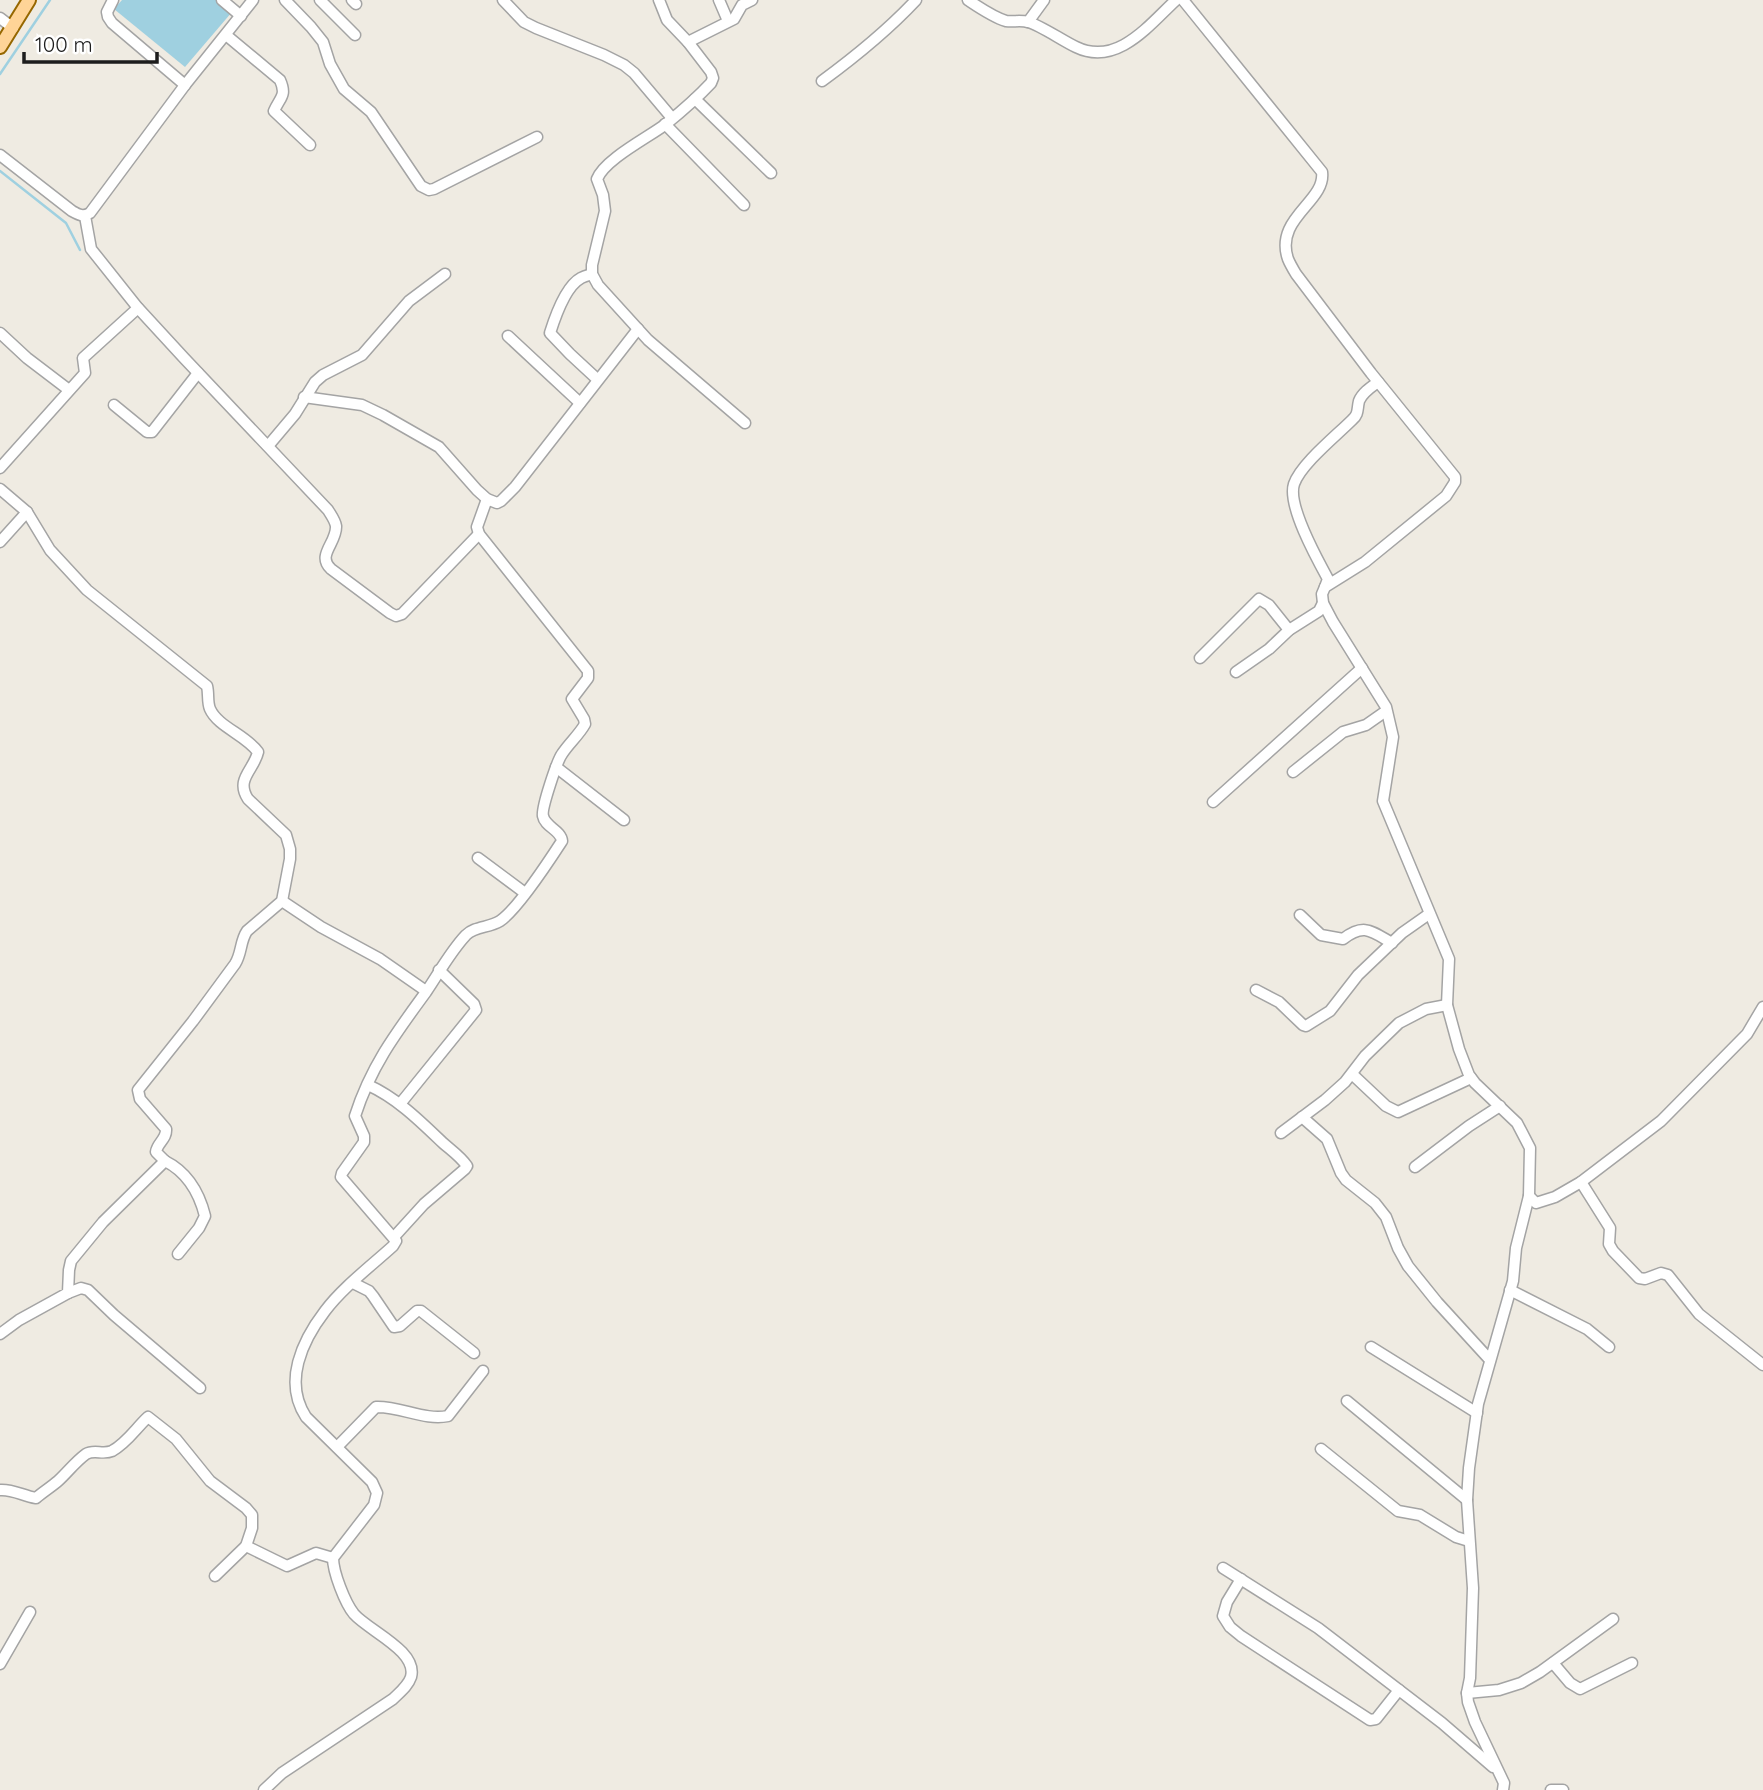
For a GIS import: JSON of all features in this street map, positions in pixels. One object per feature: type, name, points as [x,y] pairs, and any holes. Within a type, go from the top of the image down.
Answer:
[{"type":"main road","points":[[0,47],[29,0]]},
{"type":"street","points":[[113,0],[107,12],[112,23],[185,85]]},
{"type":"street","points":[[222,0],[241,16]]},
{"type":"street","points":[[85,216],[98,204],[185,85],[253,0]]},
{"type":"street","points":[[285,0],[323,42],[330,64],[344,89],[371,112],[421,186],[435,189],[537,137]]},
{"type":"street","points":[[320,0],[355,35]]},
{"type":"street","points":[[503,0],[524,22],[604,55],[634,73],[669,121],[744,205]]},
{"type":"street","points":[[659,0],[667,20],[688,42],[713,78],[695,99],[669,121],[626,150],[600,173],[597,178],[605,211],[592,274],[598,285],[638,329],[745,423]]},
{"type":"street","points":[[719,0],[728,21]]},
{"type":"street","points":[[688,42],[728,21],[737,15],[743,5],[752,0]]},
{"type":"street","points":[[822,81],[858,55],[916,0]]},
{"type":"street","points":[[968,0],[998,18],[1028,22],[1095,54],[1107,52],[1133,40],[1176,0]]},
{"type":"street","points":[[1028,22],[1044,0]]},
{"type":"street","points":[[1183,0],[1322,172],[1323,180],[1319,188],[1294,218],[1288,232],[1287,258],[1296,274],[1378,382],[1452,471],[1455,482],[1446,496],[1416,521],[1365,562],[1325,587]]},
{"type":"street","points":[[0,18],[13,28]]},
{"type":"street","points":[[226,34],[280,80],[283,94],[274,111],[310,145]]},
{"type":"street","points":[[695,99],[771,173]]},
{"type":"street","points":[[0,155],[72,211],[85,216]]},
{"type":"street","points":[[85,216],[91,248],[138,308],[328,510],[336,527],[325,557],[326,564],[390,613],[397,615],[402,614],[478,534]]},
{"type":"street","points":[[268,446],[311,397],[315,382],[362,355],[409,301],[445,274]]},
{"type":"street","points":[[592,274],[581,278],[567,293],[550,333],[597,379]]},
{"type":"street","points":[[0,468],[86,372],[83,358],[138,308]]},
{"type":"street","points":[[311,397],[362,405],[375,410],[425,438],[447,455],[487,499],[492,502],[501,501],[515,487],[638,329]]},
{"type":"street","points":[[0,333],[69,390]]},
{"type":"street","points":[[508,336],[580,403]]},
{"type":"street","points":[[114,405],[147,432],[152,432],[198,373]]},
{"type":"street","points":[[1378,382],[1362,396],[1357,415],[1322,448],[1295,481],[1293,489],[1303,530],[1328,579],[1322,594],[1323,603],[1386,707],[1393,737],[1383,801],[1450,959],[1447,1004],[1459,1049],[1471,1078],[1517,1123],[1530,1148],[1529,1196],[1516,1248],[1513,1281],[1477,1413],[1467,1500],[1474,1611],[1470,1678],[1466,1693],[1475,1722],[1504,1783],[1503,1790]]},
{"type":"street","points":[[0,489],[27,512],[50,550],[88,590],[204,682],[214,715],[256,749],[258,755],[244,779],[244,793],[288,839],[290,859],[282,901],[247,931],[235,964],[138,1090],[140,1099],[166,1129],[156,1152],[191,1183],[205,1216],[178,1254]]},
{"type":"street","points":[[264,1790],[282,1773],[393,1699],[407,1685],[411,1676],[410,1663],[401,1651],[354,1615],[342,1596],[334,1558],[374,1505],[377,1493],[372,1482],[299,1407],[295,1375],[297,1363],[312,1331],[326,1310],[396,1241],[341,1177],[364,1142],[355,1116],[373,1071],[385,1048],[439,970],[471,931],[500,921],[513,909],[554,853],[562,838],[543,817],[560,756],[585,724],[572,699],[588,678],[589,671],[478,534],[477,527],[487,499]]},
{"type":"street","points":[[0,542],[27,512]]},
{"type":"street","points":[[1200,658],[1259,600],[1269,605],[1289,630]]},
{"type":"street","points":[[1236,672],[1269,649],[1289,630],[1319,611],[1323,603]]},
{"type":"street","points":[[1213,802],[1362,668]]},
{"type":"street","points":[[1293,772],[1343,732],[1366,725],[1386,711]]},
{"type":"street","points":[[556,767],[624,820]]},
{"type":"street","points":[[478,858],[525,893]]},
{"type":"street","points":[[282,901],[321,927],[380,959],[426,992]]},
{"type":"street","points":[[1256,990],[1279,1002],[1306,1026],[1330,1011],[1358,975],[1402,933],[1429,914]]},
{"type":"street","points":[[1300,915],[1326,937],[1343,939],[1355,930],[1364,930],[1392,943]]},
{"type":"street","points":[[400,1104],[476,1010],[472,1001],[439,970]]},
{"type":"street","points":[[1281,1133],[1325,1100],[1399,1023],[1426,1009],[1447,1004]]},
{"type":"street","points":[[1529,1196],[1536,1203],[1555,1197],[1581,1182],[1661,1121],[1747,1034],[1763,1007]]},
{"type":"street","points":[[1352,1073],[1386,1106],[1398,1112],[1471,1078]]},
{"type":"street","points":[[368,1085],[400,1104],[467,1167],[424,1204],[394,1237]]},
{"type":"street","points":[[1415,1167],[1469,1126],[1500,1107]]},
{"type":"street","points":[[1302,1117],[1327,1139],[1346,1180],[1375,1203],[1386,1217],[1408,1266],[1490,1360]]},
{"type":"street","points":[[68,1293],[71,1261],[103,1222],[165,1161]]},
{"type":"street","points":[[1581,1182],[1610,1227],[1609,1244],[1613,1251],[1639,1278],[1645,1279],[1661,1273],[1668,1275],[1699,1314],[1763,1365]]},
{"type":"street","points":[[353,1283],[369,1291],[394,1327],[397,1328],[417,1311],[421,1311],[474,1353]]},
{"type":"street","points":[[0,1334],[27,1315],[81,1288],[88,1290],[201,1388]]},
{"type":"street","points":[[1510,1290],[1587,1329],[1609,1347]]},
{"type":"street","points":[[1371,1347],[1477,1413]]},
{"type":"street","points":[[337,1447],[376,1407],[438,1417],[448,1416],[483,1371]]},
{"type":"street","points":[[1347,1401],[1467,1500]]},
{"type":"street","points":[[0,1490],[9,1489],[36,1498],[85,1454],[113,1450],[135,1433],[148,1417],[176,1438],[210,1481],[252,1515],[252,1528],[246,1546],[215,1576]]},
{"type":"street","points":[[1321,1448],[1398,1511],[1420,1515],[1456,1537],[1469,1541]]},
{"type":"street","points":[[246,1546],[287,1566],[316,1553],[334,1558]]},
{"type":"street","points":[[1223,1567],[1318,1628],[1442,1723],[1496,1769]]},
{"type":"street","points":[[1241,1579],[1227,1602],[1223,1616],[1230,1627],[1241,1636],[1370,1720],[1376,1719],[1399,1690]]},
{"type":"street","points":[[0,1664],[30,1612]]},
{"type":"street","points":[[1466,1693],[1499,1690],[1528,1679],[1613,1619]]},
{"type":"street","points":[[1553,1663],[1580,1689],[1632,1662]]},
{"type":"street","points":[[1551,1790],[1563,1790]]},
{"type":"water","points":[[122,0],[217,0],[232,12],[185,67],[114,9]]},
{"type":"waterway","points":[[0,74],[50,0]]},
{"type":"waterway","points":[[0,171],[66,223],[80,250]]}]
